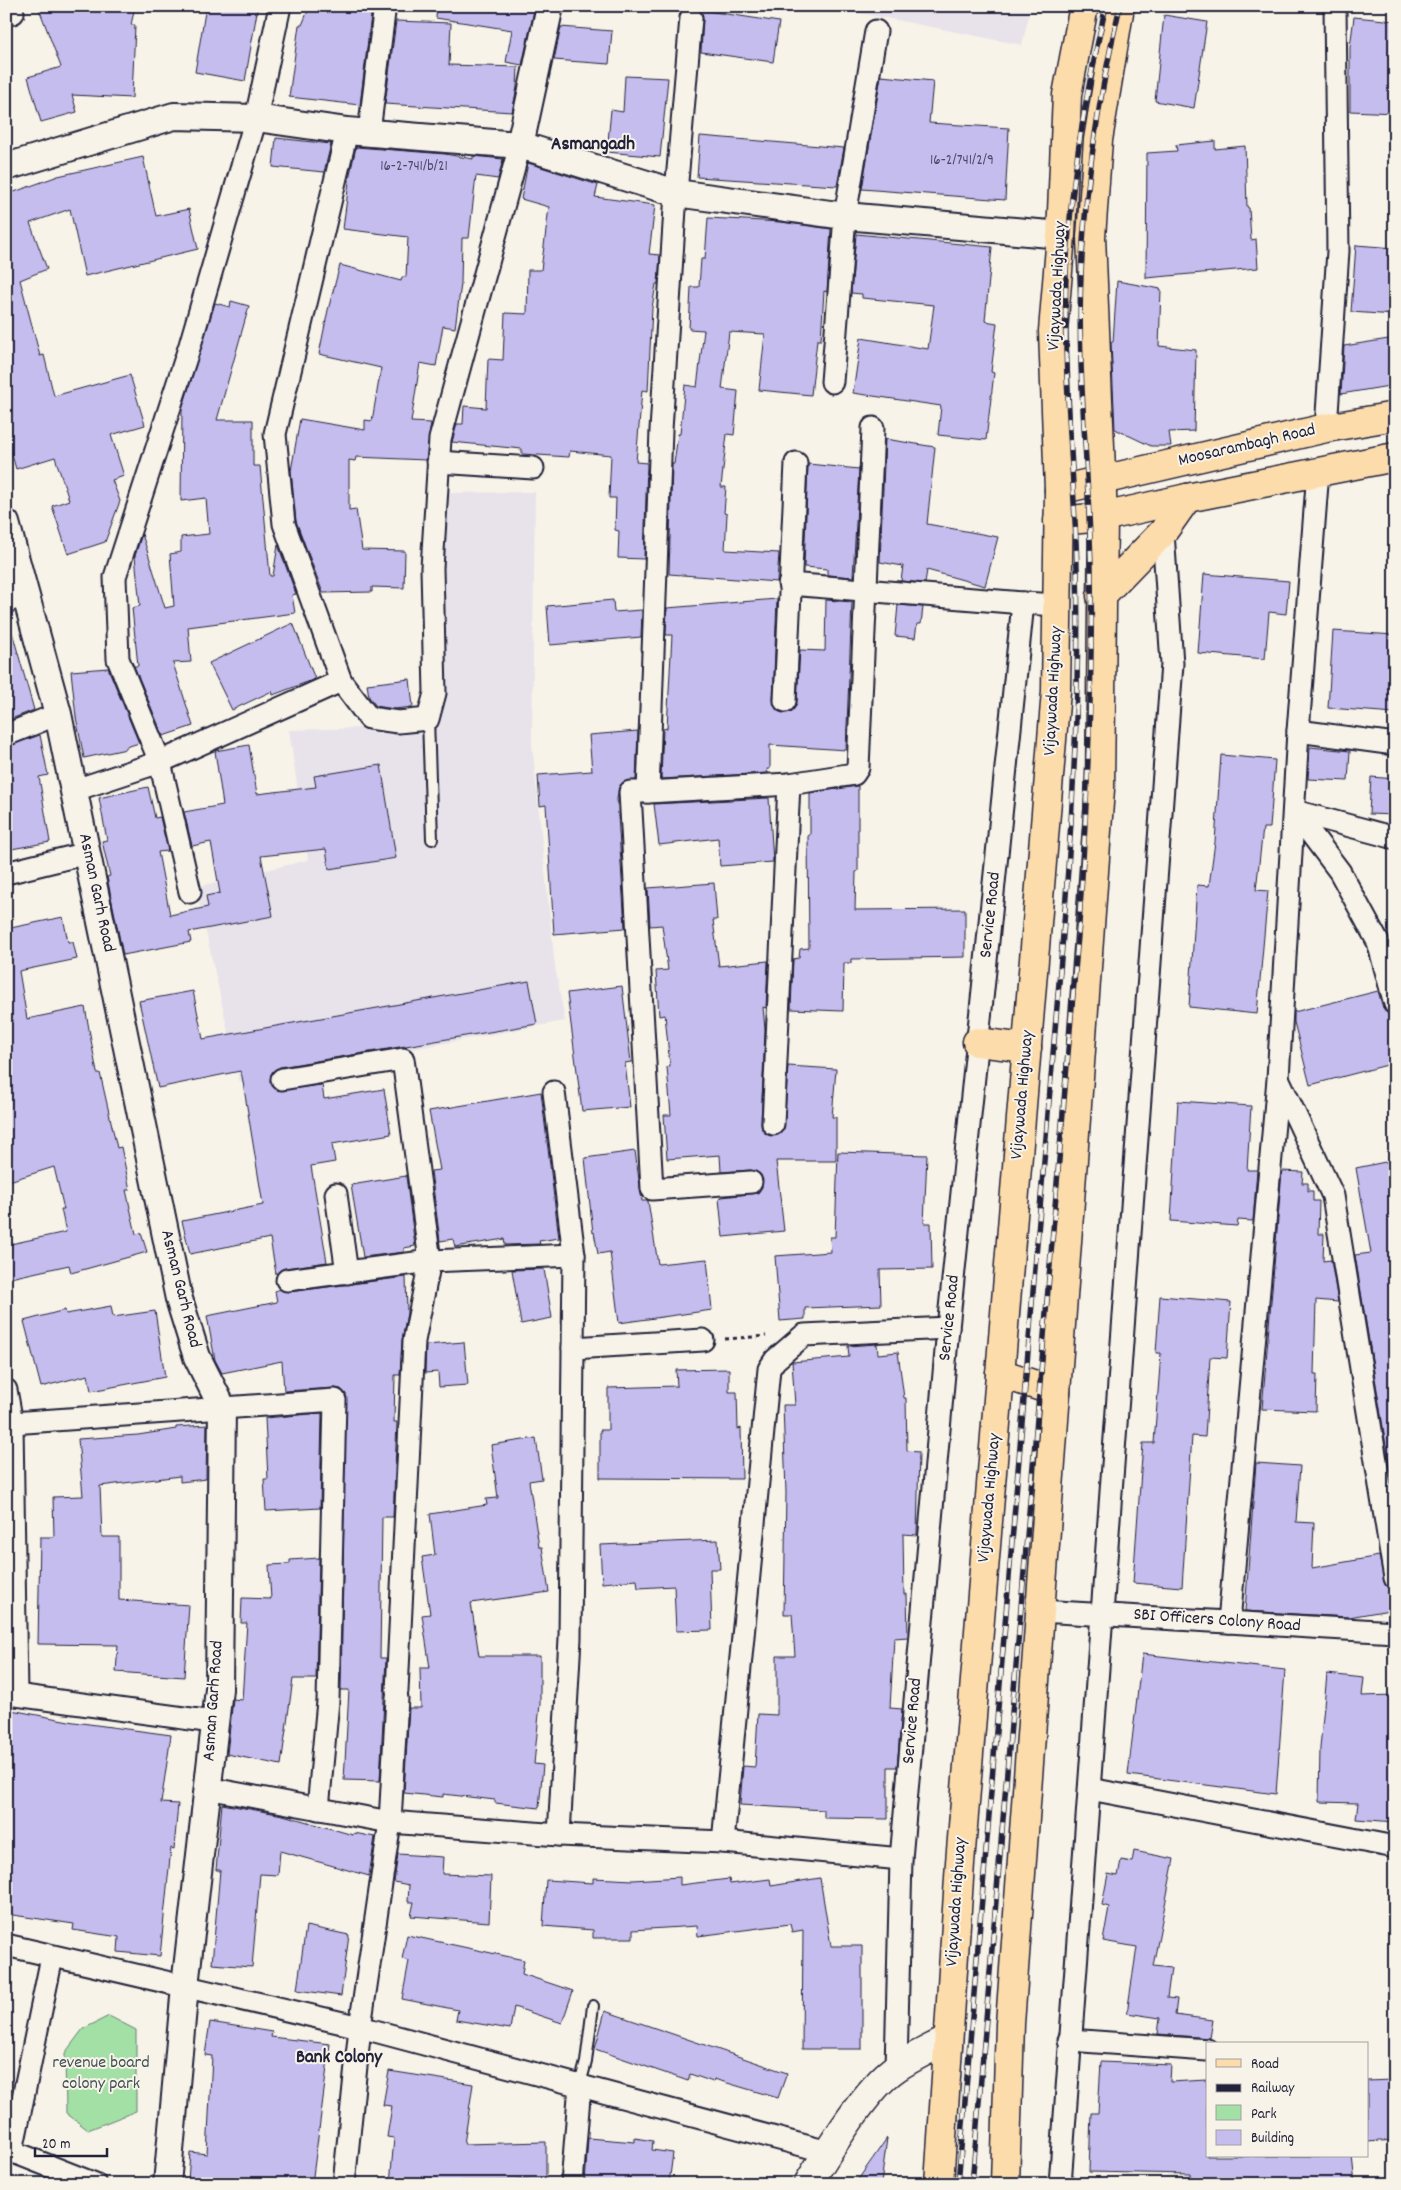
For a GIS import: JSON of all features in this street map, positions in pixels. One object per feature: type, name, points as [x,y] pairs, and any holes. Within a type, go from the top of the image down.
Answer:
[{"type":"main road","name":"Vijaywada Highway","points":[[939,2184],[947,2040],[1056,691],[1059,490],[1053,331],[1061,234],[1067,95],[1084,6]]},
{"type":"main road","name":"Vijaywada Highway","points":[[1005,2184],[1010,2024],[1100,789],[1101,596],[1104,517],[1100,480],[1091,237],[1098,140],[1120,6]]},
{"type":"main road","name":"Moosarambagh Road","points":[[1059,490],[1326,428],[1395,416]]},
{"type":"main road","name":"Moosarambagh Road","points":[[1058,521],[1104,517],[1187,498],[1395,456]]},
{"type":"main road","points":[[1101,596],[1163,532],[1187,498]]},
{"type":"main road","points":[[977,1042],[1027,1048]]},
{"type":"main road","points":[[1000,1373],[1056,1392]]},
{"type":"main road","points":[[808,2184],[828,2152],[880,2082],[896,2068],[947,2040]]},
{"type":"street","points":[[6,15],[13,13],[11,6]]},
{"type":"street","points":[[190,892],[160,762],[118,659],[115,577],[190,346],[256,118],[280,6]]},
{"type":"street","points":[[384,13],[358,132],[275,434],[284,524],[341,681],[368,718],[398,722],[428,719],[435,693],[432,568],[440,439],[520,145],[550,6]]},
{"type":"street","points":[[1326,428],[1338,251],[1335,6]]},
{"type":"street","points":[[648,792],[661,430],[676,193],[691,18]]},
{"type":"street","points":[[832,382],[845,216],[876,31]]},
{"type":"street","points":[[6,167],[174,116],[256,118],[358,132],[520,145],[676,193],[845,216],[1061,234]]},
{"type":"street","points":[[751,1182],[652,1189],[630,792],[789,784],[847,777],[854,774],[858,768],[864,590],[873,428]]},
{"type":"street","points":[[438,462],[533,468]]},
{"type":"street","points":[[786,701],[796,463]]},
{"type":"street","points":[[1229,1622],[1278,1079],[1298,731],[1318,471]]},
{"type":"street","name":"Asman Garh Road","points":[[6,523],[17,598],[58,714],[75,790],[179,1298],[197,1357],[222,1407],[218,1689],[185,1986],[167,2184]]},
{"type":"street","points":[[1060,2184],[1069,2040],[1090,1789],[1172,664],[1163,532]]},
{"type":"street","points":[[790,584],[1057,605]]},
{"type":"street","name":"Service Road","points":[[896,2068],[901,1859],[948,1328],[1023,603]]},
{"type":"street","points":[[75,790],[160,762],[341,681]]},
{"type":"street","points":[[6,736],[58,714]]},
{"type":"street","points":[[1298,731],[1395,744]]},
{"type":"street","points":[[773,1124],[789,784]]},
{"type":"street","points":[[1294,811],[1395,838]]},
{"type":"street","points":[[1294,811],[1340,872],[1378,942],[1395,1004]]},
{"type":"street","points":[[6,873],[87,853]]},
{"type":"street","points":[[282,1079],[403,1059],[430,1261],[414,1341],[390,1822],[360,2027],[344,2184]]},
{"type":"street","points":[[1278,1079],[1333,1196],[1395,1578]]},
{"type":"street","points":[[554,1092],[574,1255],[570,1638],[560,1835]]},
{"type":"street","points":[[336,1194],[347,1273]]},
{"type":"street","points":[[288,1280],[430,1261],[574,1255]]},
{"type":"street","points":[[723,1842],[769,1369],[775,1360],[804,1335],[948,1328]]},
{"type":"street","points":[[573,1348],[703,1340]]},
{"type":"street","points":[[6,1390],[12,1423],[16,1695],[213,1722]]},
{"type":"street","points":[[12,1423],[335,1400],[328,1701],[318,1809]]},
{"type":"street","name":"SBI Officers Colony Road","points":[[1040,1611],[1395,1632]]},
{"type":"street","points":[[207,1788],[390,1822],[560,1835],[723,1842],[901,1859]]},
{"type":"street","points":[[1090,1789],[1395,1847]]},
{"type":"street","points":[[6,1945],[360,2027],[580,2084],[828,2152]]},
{"type":"street","points":[[52,1957],[9,2150],[95,2184]]},
{"type":"street","points":[[1069,2040],[1206,2050]]},
{"type":"street","points":[[572,2184],[580,2084]]},
{"type":"lane","points":[[428,719],[432,839]]},
{"type":"lane","points":[[580,2084],[586,2062],[593,2006]]},
{"type":"path","points":[[703,1340],[804,1335]]},
{"type":"shaded area","points":[[825,6],[1031,6],[1022,45]]},
{"type":"shaded area","points":[[535,492],[532,744],[555,967],[565,1021],[239,1081],[196,887],[308,860],[289,730],[435,726],[446,493]]},
{"type":"green space","name":"revenue board colony park","points":[[109,2016],[136,2030],[136,2111],[88,2130],[66,2113],[65,2053],[83,2029]]},
{"type":"building","points":[[38,6],[135,6],[131,25],[135,25],[132,98],[72,95],[77,112],[41,122],[28,77],[61,67]]},
{"type":"building","points":[[206,6],[258,6],[245,81],[195,72]]},
{"type":"building","points":[[310,6],[351,6],[371,15],[360,105],[289,97],[299,25],[302,25]]},
{"type":"building","points":[[437,6],[535,6],[522,65],[506,62],[512,30],[436,18]]},
{"type":"building","points":[[701,10],[779,22],[773,62],[701,52],[703,19]]},
{"type":"building","points":[[1164,15],[1207,22],[1194,108],[1155,101]]},
{"type":"building","points":[[1354,17],[1395,21],[1395,113],[1350,111],[1350,47]]},
{"type":"building","points":[[396,21],[451,23],[449,65],[518,67],[517,87],[512,112],[385,104]]},
{"type":"building","points":[[561,27],[612,31],[609,64],[554,60]]},
{"type":"building","points":[[625,76],[668,78],[660,157],[607,152],[611,110],[623,112]]},
{"type":"building","points":[[881,76],[933,81],[929,123],[1009,128],[1005,200],[862,189]]},
{"type":"building","points":[[700,136],[844,148],[837,186],[697,177]]},
{"type":"building","points":[[276,138],[331,144],[324,172],[273,167]]},
{"type":"building","points":[[1215,141],[1215,149],[1245,146],[1247,207],[1249,208],[1251,240],[1256,239],[1258,268],[1146,278],[1147,153],[1177,151],[1176,145]]},
{"type":"building","points":[[356,147],[445,154],[473,159],[473,156],[503,159],[498,179],[476,176],[469,238],[462,238],[461,284],[455,328],[443,326],[436,366],[420,363],[411,422],[431,423],[426,460],[356,457],[355,461],[349,460],[349,510],[356,509],[362,550],[405,551],[404,588],[372,587],[372,592],[323,593],[296,521],[291,471],[300,419],[365,430],[365,420],[372,421],[381,368],[319,354],[328,310],[340,265],[401,281],[402,277],[406,277],[408,237],[343,229],[350,174]]},
{"type":"building","points":[[143,157],[156,216],[189,209],[198,249],[85,276],[70,209],[30,223],[47,269],[20,280],[40,356],[44,355],[54,396],[130,375],[145,425],[111,435],[124,476],[112,480],[120,501],[105,542],[68,554],[52,506],[69,500],[55,457],[16,469],[6,434],[6,195],[58,176]]},
{"type":"building","points":[[528,163],[598,185],[595,197],[655,205],[649,254],[660,255],[658,284],[656,284],[652,308],[648,391],[642,390],[636,462],[647,463],[644,559],[618,558],[619,531],[615,530],[616,498],[609,498],[611,455],[570,451],[569,457],[522,454],[522,449],[452,442],[457,424],[463,424],[464,406],[486,408],[488,359],[503,360],[505,313],[527,314],[528,270],[541,270],[549,207],[521,199]]},
{"type":"building","points":[[708,218],[781,222],[831,229],[827,292],[824,291],[821,340],[817,340],[811,395],[759,390],[765,334],[729,332],[722,389],[738,391],[734,435],[727,434],[721,487],[726,487],[724,513],[727,514],[725,550],[779,553],[777,582],[669,574],[672,464],[674,464],[678,434],[680,434],[685,385],[697,387],[704,330],[689,329],[691,287],[699,287],[701,259],[705,259]]},
{"type":"building","points":[[856,234],[992,247],[985,321],[997,323],[991,372],[994,373],[986,440],[938,435],[941,406],[853,393],[861,338],[928,349],[934,305],[862,298],[862,294],[851,293]]},
{"type":"building","points":[[1356,245],[1395,248],[1395,315],[1351,312]]},
{"type":"building","points":[[1117,281],[1161,289],[1159,346],[1196,350],[1194,431],[1169,432],[1171,446],[1151,446],[1115,429],[1111,342],[1113,342]]},
{"type":"building","points":[[231,301],[249,306],[217,420],[253,420],[253,466],[260,466],[270,576],[273,576],[278,545],[296,594],[292,595],[295,613],[188,627],[191,662],[173,663],[193,726],[163,736],[134,666],[138,666],[132,608],[140,606],[135,556],[142,534],[165,608],[174,606],[170,554],[181,552],[181,537],[209,534],[206,498],[181,501],[182,410],[215,303],[230,307]]},
{"type":"building","points":[[1395,338],[1395,385],[1341,394],[1344,346]]},
{"type":"building","points":[[885,439],[935,447],[927,524],[998,537],[985,586],[927,570],[925,583],[901,581],[903,566],[880,562]]},
{"type":"building","points":[[808,464],[859,469],[853,577],[827,575],[827,569],[804,567]]},
{"type":"building","points":[[1204,574],[1289,581],[1286,614],[1269,612],[1265,659],[1198,653]]},
{"type":"building","points":[[777,599],[773,700],[778,711],[785,713],[791,712],[797,702],[800,650],[825,651],[826,600],[852,602],[846,750],[770,745],[770,769],[767,769],[768,773],[661,779],[663,729],[667,728],[672,635],[666,635],[667,608]]},
{"type":"building","points":[[613,600],[614,612],[642,610],[641,637],[550,645],[547,606]]},
{"type":"building","points":[[898,605],[923,607],[921,624],[917,624],[915,638],[895,636]]},
{"type":"building","points":[[293,623],[315,679],[273,695],[272,691],[232,710],[209,663]]},
{"type":"building","points":[[1333,631],[1395,635],[1395,713],[1328,708]]},
{"type":"building","points":[[6,632],[12,632],[34,710],[6,721]]},
{"type":"building","points":[[108,668],[139,743],[126,747],[126,749],[84,758],[76,717],[71,671]]},
{"type":"building","points":[[410,679],[413,707],[394,709],[376,706],[369,697],[367,684]]},
{"type":"building","points":[[638,731],[636,780],[623,782],[619,787],[617,799],[625,928],[554,934],[546,805],[540,806],[538,775],[592,771],[589,735]]},
{"type":"building","points":[[40,735],[48,775],[39,777],[50,842],[6,850],[6,747]]},
{"type":"building","points":[[249,745],[257,794],[316,787],[314,776],[381,765],[396,858],[329,869],[326,849],[261,856],[273,916],[189,932],[191,942],[123,955],[107,877],[110,876],[102,841],[107,840],[99,798],[148,787],[155,818],[160,817],[168,851],[158,852],[170,915],[208,907],[206,896],[220,893],[211,842],[192,846],[184,812],[223,805],[215,751]]},
{"type":"building","points":[[1310,747],[1350,751],[1348,781],[1308,779]]},
{"type":"building","points":[[1221,755],[1275,760],[1270,828],[1263,828],[1256,890],[1268,891],[1257,1014],[1189,1007],[1197,885],[1209,886],[1215,842]]},
{"type":"building","points":[[1371,777],[1395,779],[1395,815],[1369,814]]},
{"type":"building","points":[[858,786],[858,871],[856,872],[855,910],[965,909],[965,957],[851,959],[851,963],[844,963],[843,1011],[791,1009],[793,959],[799,958],[800,949],[809,948],[808,835],[810,835],[810,793]]},
{"type":"building","points":[[769,798],[773,862],[720,866],[718,838],[659,845],[654,804]]},
{"type":"building","points":[[714,883],[717,920],[713,920],[719,966],[768,961],[766,1008],[763,1007],[765,1030],[762,1130],[773,1136],[784,1130],[788,1066],[836,1069],[832,1117],[836,1117],[836,1161],[776,1161],[784,1231],[723,1237],[719,1199],[722,1197],[758,1193],[762,1187],[761,1175],[751,1170],[721,1172],[720,1155],[667,1159],[664,1115],[671,1115],[667,1067],[670,1066],[665,1015],[659,1016],[656,971],[668,970],[662,925],[650,926],[648,888]]},
{"type":"building","points":[[63,917],[68,942],[73,942],[77,959],[19,971],[27,1019],[85,1007],[97,1073],[100,1073],[117,1148],[121,1147],[130,1190],[126,1190],[136,1234],[141,1233],[147,1252],[71,1273],[69,1265],[6,1279],[6,1245],[66,1232],[61,1209],[64,1209],[54,1167],[6,1182],[6,1038],[10,1038],[6,1019],[6,929]]},
{"type":"building","points":[[529,981],[537,1024],[280,1067],[271,1074],[270,1082],[277,1090],[322,1085],[324,1099],[384,1089],[391,1134],[332,1144],[335,1162],[311,1166],[327,1262],[285,1268],[276,1274],[270,1238],[190,1254],[182,1221],[263,1205],[242,1076],[240,1071],[158,1088],[139,1001],[193,991],[203,1039]]},
{"type":"building","points":[[622,986],[631,1062],[625,1063],[630,1107],[582,1111],[567,993]]},
{"type":"building","points":[[1378,991],[1383,1008],[1389,1014],[1395,1038],[1395,1063],[1310,1085],[1294,1022],[1294,1012]]},
{"type":"building","points":[[541,1092],[559,1238],[539,1241],[540,1244],[505,1245],[504,1239],[455,1247],[453,1239],[440,1241],[431,1171],[440,1170],[429,1111]]},
{"type":"building","points":[[1178,1101],[1251,1106],[1247,1170],[1257,1170],[1253,1221],[1238,1220],[1237,1226],[1171,1221]]},
{"type":"building","points":[[635,1151],[642,1201],[648,1201],[658,1264],[707,1259],[712,1310],[619,1323],[610,1252],[598,1254],[593,1233],[585,1158]]},
{"type":"building","points":[[838,1152],[927,1155],[924,1223],[931,1223],[932,1269],[880,1270],[881,1305],[805,1308],[805,1319],[780,1321],[775,1256],[831,1252],[830,1237],[835,1237]]},
{"type":"building","points":[[1395,1160],[1395,1469],[1390,1470],[1355,1255],[1371,1253],[1356,1168]]},
{"type":"building","points":[[1282,1171],[1303,1172],[1302,1183],[1308,1183],[1308,1191],[1313,1191],[1313,1201],[1319,1201],[1318,1234],[1324,1234],[1323,1261],[1331,1260],[1338,1302],[1316,1300],[1314,1374],[1317,1374],[1316,1411],[1262,1409]]},
{"type":"building","points":[[406,1176],[415,1246],[404,1248],[404,1252],[363,1257],[351,1185]]},
{"type":"building","points":[[544,1269],[552,1318],[521,1324],[512,1270]]},
{"type":"building","points":[[406,1277],[407,1313],[402,1340],[400,1375],[395,1375],[394,1422],[397,1422],[393,1517],[382,1517],[380,1658],[386,1658],[380,1781],[344,1780],[349,1690],[341,1690],[346,1394],[341,1389],[335,1388],[284,1391],[282,1361],[222,1373],[215,1360],[207,1316],[277,1302],[275,1291],[279,1289],[289,1292]]},
{"type":"building","points":[[1160,1296],[1231,1302],[1227,1358],[1210,1357],[1205,1437],[1192,1436],[1182,1587],[1133,1583],[1143,1443],[1154,1443],[1161,1353],[1156,1353]]},
{"type":"building","points":[[111,1306],[113,1317],[155,1311],[165,1377],[91,1391],[88,1375],[41,1387],[24,1321],[65,1310],[66,1314]]},
{"type":"building","points":[[464,1342],[468,1385],[439,1387],[438,1372],[425,1373],[426,1345]]},
{"type":"building","points":[[877,1344],[878,1354],[898,1352],[904,1398],[906,1398],[907,1451],[919,1452],[917,1535],[903,1534],[904,1595],[907,1594],[908,1637],[894,1638],[890,1708],[902,1709],[897,1767],[888,1767],[888,1819],[824,1818],[824,1810],[740,1805],[743,1766],[755,1767],[758,1714],[777,1715],[777,1656],[795,1656],[792,1614],[784,1614],[786,1493],[783,1405],[795,1405],[792,1362],[849,1357],[848,1346]]},
{"type":"building","points":[[729,1369],[729,1392],[737,1392],[738,1429],[741,1428],[742,1479],[600,1478],[600,1430],[608,1430],[608,1388],[677,1386],[676,1370]]},
{"type":"building","points":[[322,1413],[320,1508],[266,1511],[264,1479],[268,1479],[265,1418]]},
{"type":"building","points":[[207,1425],[206,1479],[180,1482],[180,1476],[100,1486],[102,1537],[119,1537],[119,1600],[189,1605],[184,1677],[116,1672],[118,1645],[38,1644],[40,1537],[54,1537],[53,1497],[83,1496],[78,1439],[138,1435],[176,1429],[176,1427]]},
{"type":"building","points":[[536,1438],[542,1479],[529,1481],[539,1547],[542,1547],[549,1592],[471,1603],[479,1656],[540,1656],[540,1704],[534,1764],[543,1765],[539,1808],[495,1803],[495,1800],[443,1794],[443,1797],[404,1793],[409,1708],[421,1708],[420,1668],[430,1668],[422,1615],[430,1614],[422,1557],[435,1555],[430,1514],[487,1505],[486,1499],[498,1498],[491,1445]]},
{"type":"building","points":[[1256,1463],[1300,1466],[1296,1522],[1314,1523],[1312,1568],[1379,1556],[1385,1585],[1395,1590],[1395,1609],[1349,1617],[1245,1611]]},
{"type":"building","points":[[718,1540],[720,1569],[710,1569],[712,1630],[676,1631],[674,1586],[638,1588],[637,1580],[602,1583],[600,1545]]},
{"type":"building","points":[[319,1558],[316,1679],[293,1679],[281,1765],[227,1754],[233,1699],[242,1700],[247,1623],[241,1623],[242,1598],[271,1599],[269,1565],[290,1564],[290,1560]]},
{"type":"building","points":[[1142,1654],[1285,1670],[1276,1794],[1128,1775]]},
{"type":"building","points":[[1327,1674],[1364,1678],[1362,1696],[1395,1695],[1395,1822],[1356,1819],[1358,1803],[1319,1802],[1320,1748]]},
{"type":"building","points":[[6,1709],[74,1722],[171,1735],[161,1803],[178,1804],[174,1849],[171,1848],[160,1956],[118,1952],[119,1937],[73,1930],[74,1924],[6,1914]]},
{"type":"building","points":[[222,1804],[283,1815],[353,1835],[354,1833],[375,1837],[369,1876],[280,1851],[278,1875],[260,1874],[252,1967],[212,1964],[220,1870],[216,1870]]},
{"type":"building","points":[[1134,1851],[1174,1859],[1153,1966],[1171,1968],[1167,1998],[1177,1999],[1175,2015],[1213,2020],[1210,2038],[1158,2034],[1160,2018],[1127,2013],[1137,1947],[1103,1941],[1109,1907],[1102,1905],[1108,1874],[1118,1876],[1121,1860],[1132,1862]]},
{"type":"building","points":[[398,1854],[443,1857],[442,1874],[491,1876],[489,1922],[411,1916],[414,1902],[408,1902],[409,1885],[394,1882]]},
{"type":"building","points":[[680,1877],[680,1885],[729,1879],[730,1884],[770,1879],[771,1886],[820,1878],[831,1946],[862,1946],[862,2049],[802,2049],[803,1930],[792,1932],[790,1924],[698,1936],[697,1926],[633,1930],[633,1938],[593,1938],[593,1930],[543,1926],[546,1880],[593,1883],[593,1878],[633,1880]]},
{"type":"building","points":[[306,1926],[349,1935],[341,1996],[297,1990]]},
{"type":"building","points":[[407,1935],[524,1960],[522,1974],[573,1991],[562,2023],[514,2007],[510,2029],[456,2020],[458,2010],[402,1999],[409,1961],[402,1959]]},
{"type":"building","points":[[605,2011],[787,2073],[778,2098],[714,2079],[713,2082],[690,2074],[688,2081],[595,2049]]},
{"type":"building","points":[[210,2022],[272,2032],[271,2037],[330,2044],[312,2184],[188,2182],[190,2152],[207,2154],[212,2056],[205,2055]]},
{"type":"building","points":[[1101,2062],[1171,2065],[1170,2082],[1206,2080],[1206,2158],[1352,2158],[1355,2184],[1191,2184],[1191,2174],[1089,2172],[1091,2113],[1098,2113]]},
{"type":"building","points":[[389,2071],[473,2084],[464,2144],[546,2142],[546,2180],[461,2181],[460,2184],[390,2184],[394,2138],[387,2137],[392,2106],[383,2105]]},
{"type":"building","points":[[1392,2080],[1395,2140],[1368,2142],[1368,2081]]},
{"type":"building","points":[[588,2138],[635,2142],[635,2138],[653,2141],[652,2150],[673,2153],[669,2184],[585,2184]]},
{"type":"building","points":[[887,2138],[881,2184],[855,2184]]},
{"type":"railway","points":[[958,2184],[1064,923],[1073,790],[1078,612],[1076,531],[1066,349],[1065,312],[1068,242],[1080,140],[1091,73],[1106,6]]},
{"type":"railway","points":[[972,2184],[1079,924],[1085,835],[1091,657],[1091,568],[1082,385],[1081,276],[1094,140],[1120,6]]},
{"type":"district","name":"Asmangadh","points":[[593,145]]},
{"type":"district","name":"Bank Colony","points":[[339,2058]]}]
